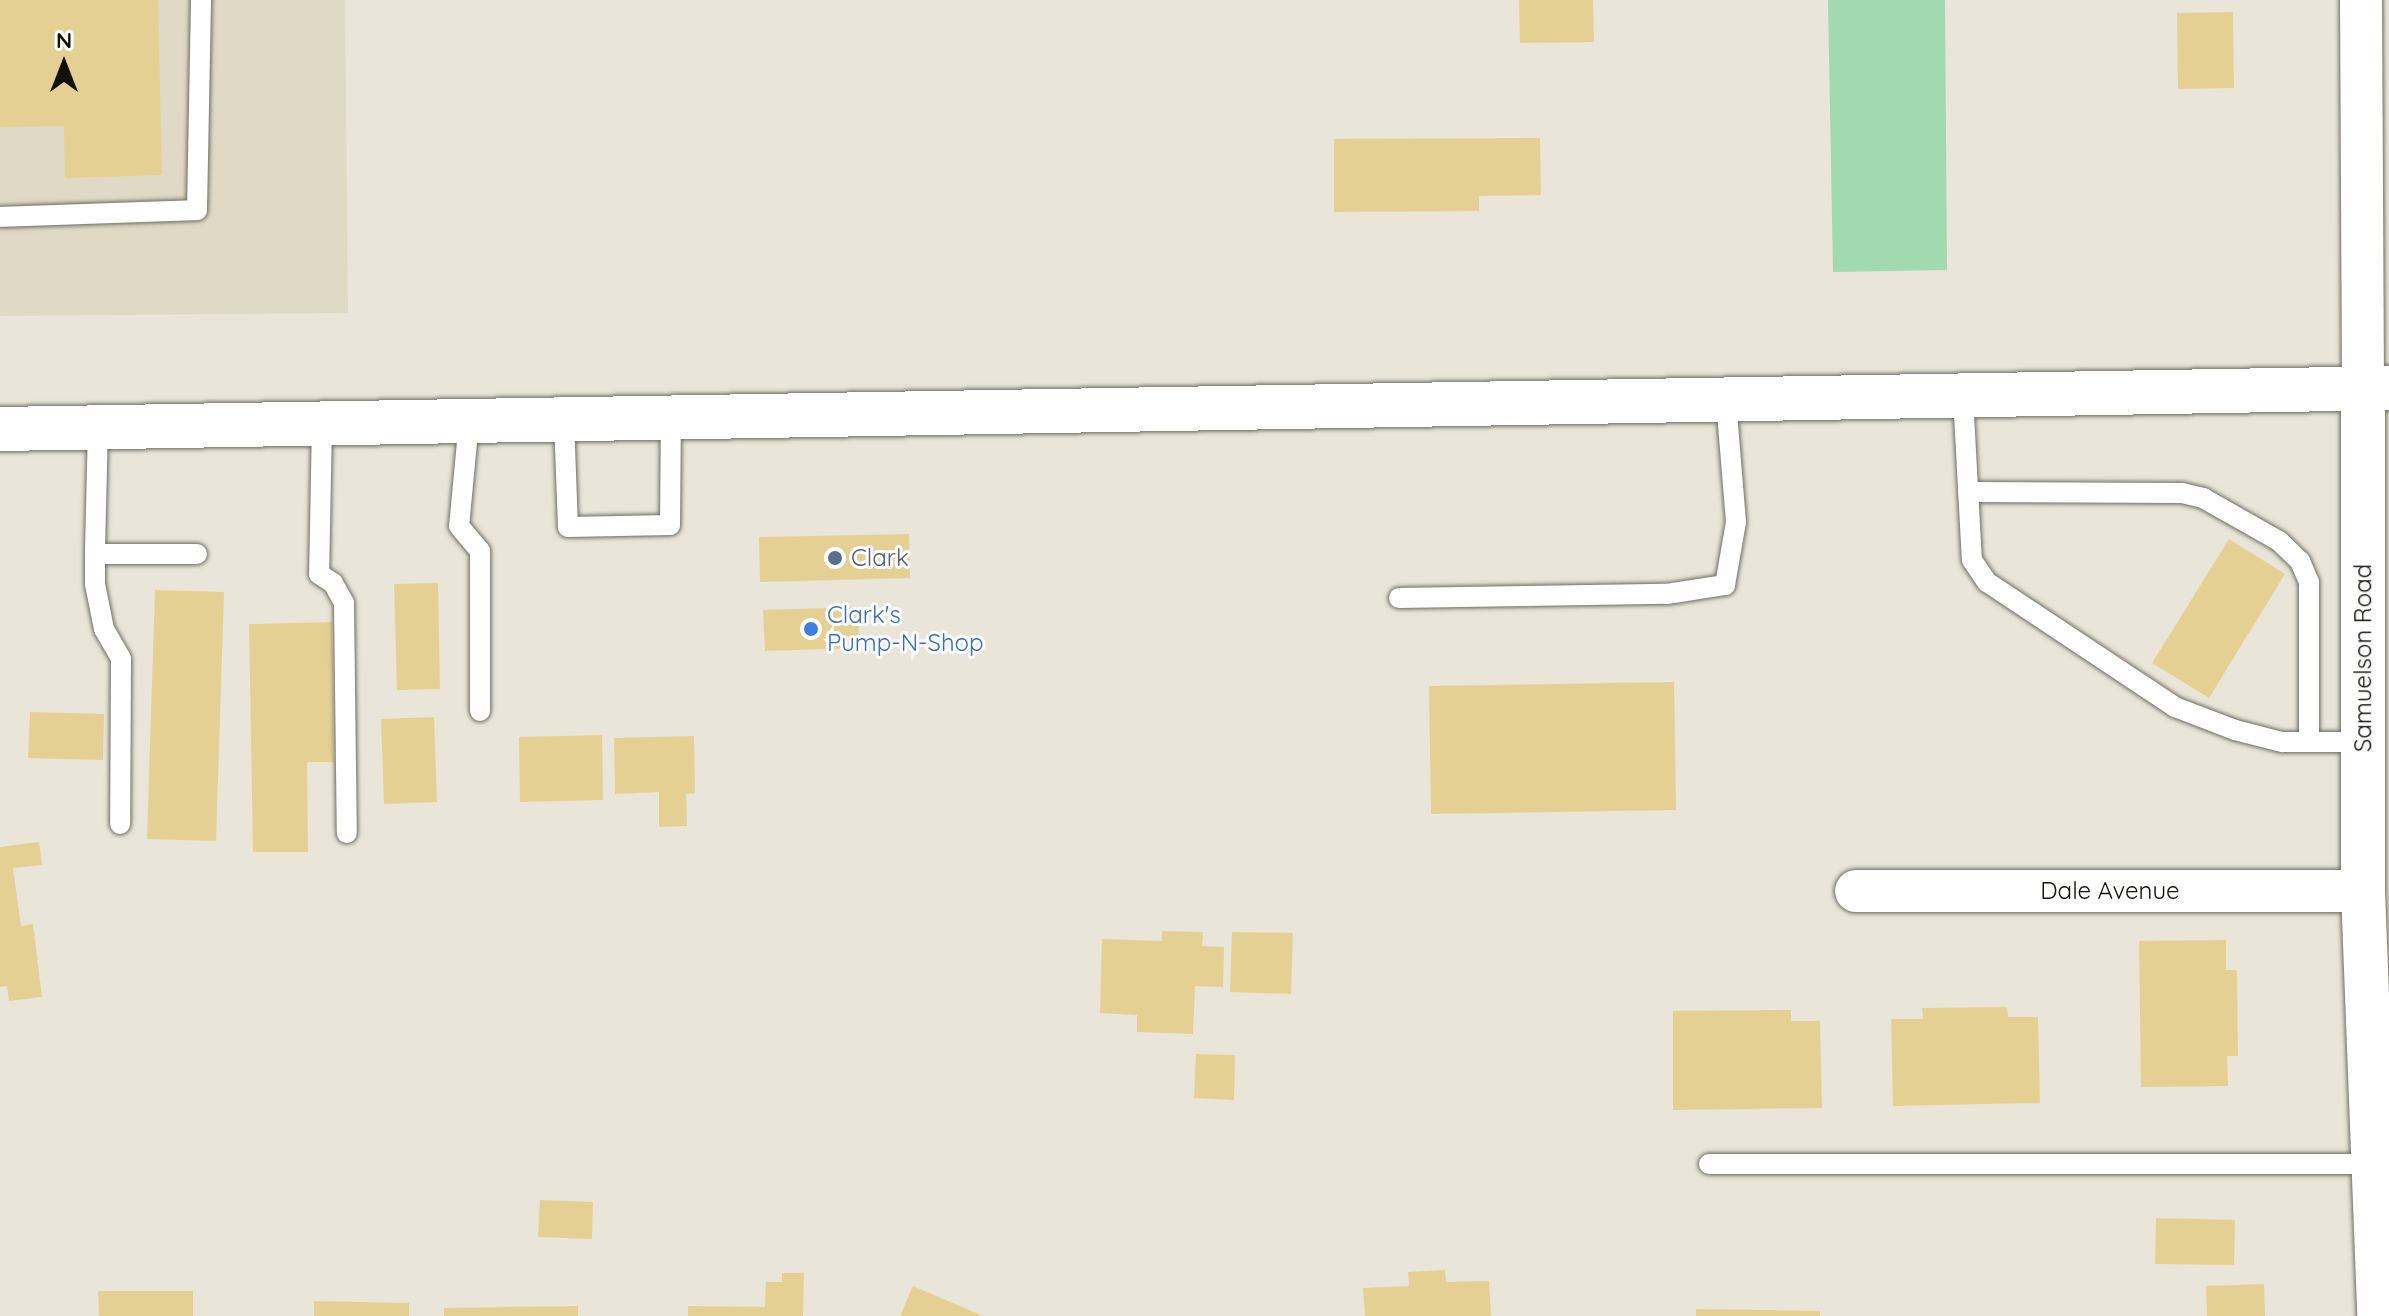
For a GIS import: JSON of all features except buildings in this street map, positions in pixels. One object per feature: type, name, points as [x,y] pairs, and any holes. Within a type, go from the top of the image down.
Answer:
[{"type":"main road","points":[[0,429],[2376,388]]},
{"type":"main road","name":"Samuelson Road","points":[[2376,388],[2376,577],[2363,742],[2372,913],[2373,1164],[2379,1316]]},
{"type":"street","name":"Samuelson Road","points":[[2361,0],[2376,388]]},
{"type":"street","name":"Dale Avenue","points":[[1856,891],[2372,913]]},
{"type":"lane","points":[[0,217],[197,210],[201,0]]},
{"type":"lane","points":[[1963,396],[1972,560],[1987,582],[2175,707],[2235,730],[2282,742],[2363,742]]},
{"type":"lane","points":[[1399,598],[1667,594],[1725,585],[1736,522],[1726,400]]},
{"type":"lane","points":[[564,419],[568,527],[670,525],[671,417]]},
{"type":"lane","points":[[469,421],[459,526],[480,551],[480,711]]},
{"type":"lane","points":[[322,423],[319,574],[333,583],[344,603],[347,833]]},
{"type":"lane","points":[[98,427],[95,584],[104,629],[121,659],[120,824]]},
{"type":"lane","points":[[1968,492],[2182,493],[2203,498],[2279,541],[2300,561],[2309,582],[2309,742]]},
{"type":"lane","points":[[95,554],[197,554]]},
{"type":"lane","points":[[1709,1164],[2373,1164]]},
{"type":"shaded area","points":[[0,0],[345,0],[348,313],[0,316]]},
{"type":"green space","points":[[1828,0],[1945,0],[1947,270],[1833,272]]},
{"type":"place","name":"Clark","points":[[835,558]]},
{"type":"place","name":"Clark's Pump-N-Shop","points":[[811,629]]}]
